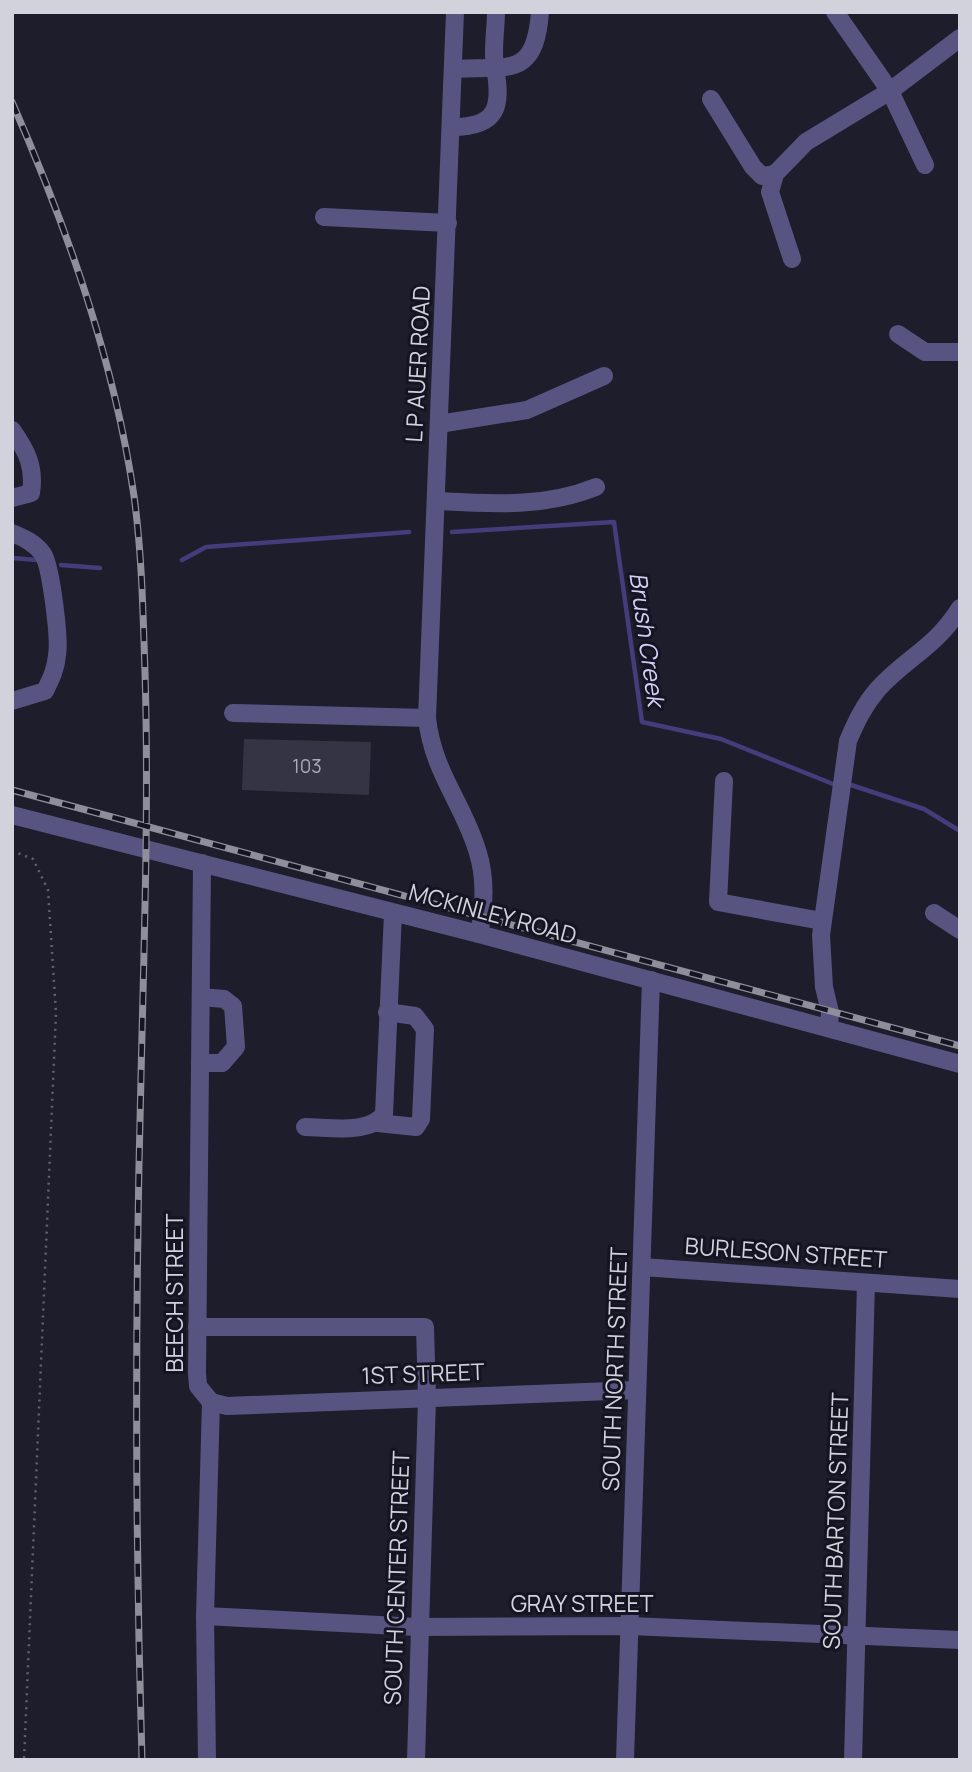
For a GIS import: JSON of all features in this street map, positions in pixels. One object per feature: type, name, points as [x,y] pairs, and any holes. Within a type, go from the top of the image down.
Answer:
[{"type":"street","name":"L P AUER ROAD","points":[[455,12],[455,69],[426,718],[430,747],[478,854],[483,886],[479,934]]},
{"type":"street","points":[[452,127],[473,127],[493,114],[499,98],[495,67],[496,12]]},
{"type":"street","points":[[455,69],[513,66],[527,60],[538,43],[540,12]]},
{"type":"street","points":[[835,12],[890,91],[925,165]]},
{"type":"street","points":[[792,259],[770,192],[775,174],[806,142],[890,91],[960,38]]},
{"type":"street","points":[[711,99],[753,167],[762,176],[775,174]]},
{"type":"street","points":[[324,217],[448,223]]},
{"type":"street","points":[[898,334],[925,352],[960,352]]},
{"type":"street","points":[[439,424],[527,410],[604,376]]},
{"type":"street","points":[[12,430],[29,455],[34,477],[31,493],[12,498]]},
{"type":"street","points":[[436,501],[544,502],[567,498],[596,487]]},
{"type":"street","points":[[12,533],[30,541],[43,554],[50,570],[58,653],[54,674],[45,691],[12,701]]},
{"type":"street","points":[[829,1027],[830,1012],[824,987],[821,951],[822,921],[846,750],[860,713],[880,687],[937,639],[960,608]]},
{"type":"street","points":[[233,713],[426,718]]},
{"type":"street","points":[[724,781],[718,902],[822,921]]},
{"type":"street","name":"MCKINLEY ROAD","points":[[12,816],[479,934],[960,1064]]},
{"type":"street","name":"BEECH STREET","points":[[202,863],[197,1327],[198,1386],[211,1402],[205,1616],[206,1760]]},
{"type":"street","points":[[378,1123],[384,1114],[393,912]]},
{"type":"street","points":[[934,914],[960,930]]},
{"type":"street","name":"SOUTH NORTH STREET","points":[[625,1760],[651,980]]},
{"type":"street","points":[[200,1063],[222,1063],[236,1047],[233,1006],[224,999],[201,997]]},
{"type":"street","points":[[305,1127],[363,1127],[378,1123],[416,1127],[421,1119],[425,1029],[415,1016],[387,1012]]},
{"type":"street","name":"BURLESON STREET","points":[[642,1267],[960,1289]]},
{"type":"street","name":"SOUTH BARTON STREET","points":[[853,1760],[866,1283]]},
{"type":"street","name":"SOUTH CENTER STREET","points":[[197,1327],[425,1327],[427,1398],[416,1760]]},
{"type":"street","name":"1ST STREET","points":[[211,1402],[227,1406],[637,1390]]},
{"type":"street","name":"GRAY STREET","points":[[205,1616],[418,1627],[630,1626],[960,1640]]},
{"type":"path","points":[[12,851],[33,859],[48,890],[57,1013],[24,1760]]},
{"type":"building","points":[[244,739],[371,742],[369,795],[242,790]]},
{"type":"waterway","name":"Brush Creek","points":[[452,532],[614,522],[642,722],[721,739],[833,784]]},
{"type":"waterway","name":"Brush Creek","points":[[182,560],[206,547],[409,532]]},
{"type":"waterway","name":"Brush Creek","points":[[12,558],[37,560]]},
{"type":"waterway","name":"Brush Creek","points":[[61,565],[100,568]]},
{"type":"waterway","name":"Brush Creek","points":[[851,785],[924,809],[960,831]]},
{"type":"railway","points":[[12,102],[69,246],[101,345],[125,445],[139,540],[146,723],[146,875],[137,1333],[142,1760]]},
{"type":"railway","points":[[12,790],[960,1046]]}]
